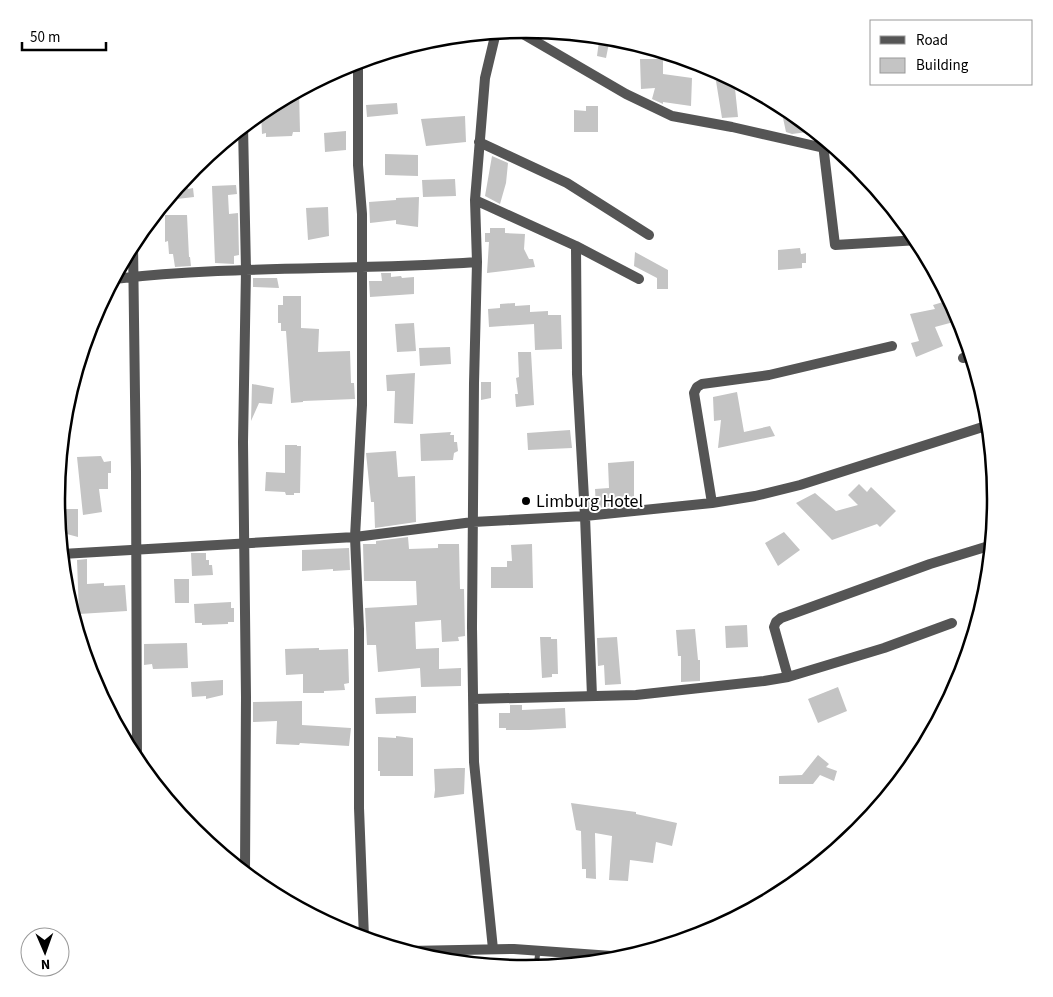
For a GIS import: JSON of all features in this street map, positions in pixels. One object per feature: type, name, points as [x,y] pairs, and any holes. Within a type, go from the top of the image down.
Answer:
[{"type":"street","points":[[493,949],[474,762],[473,522],[477,262],[475,200],[484,78],[494,38]]},
{"type":"street","points":[[530,38],[626,94],[672,116],[732,127],[824,148],[835,246],[909,241]]},
{"type":"street","points":[[358,70],[358,165],[362,214],[362,405],[356,537],[359,629],[359,818],[364,929]]},
{"type":"street","points":[[243,135],[246,270],[243,442],[245,863]]},
{"type":"street","points":[[479,142],[567,183],[649,235]]},
{"type":"street","points":[[475,200],[576,246],[639,279]]},
{"type":"street","points":[[576,246],[576,374],[585,516],[592,696]]},
{"type":"street","points":[[133,258],[137,745]]},
{"type":"street","points":[[122,278],[246,270],[438,265],[477,262]]},
{"type":"street","points":[[712,503],[694,393],[697,387],[702,384],[769,374],[892,346]]},
{"type":"street","points":[[68,554],[356,537],[473,522],[585,516],[712,503],[755,496],[800,485],[982,428]]},
{"type":"street","points":[[788,677],[774,627],[781,618],[930,564],[985,547]]},
{"type":"street","points":[[473,698],[636,695],[746,684],[788,677],[884,648],[952,623]]},
{"type":"street","points":[[442,952],[493,949],[594,955]]},
{"type":"lane","points":[[537,960],[538,951]]},
{"type":"building","points":[[599,43],[609,45],[606,58],[597,56]]},
{"type":"building","points":[[640,59],[663,59],[663,74],[692,78],[691,106],[663,102],[663,104],[652,99],[655,88],[641,89]]},
{"type":"building","points":[[716,81],[720,81],[735,88],[738,117],[722,118]]},
{"type":"building","points":[[299,97],[300,132],[293,132],[292,136],[266,137],[266,133],[262,134],[261,121]]},
{"type":"building","points":[[397,103],[398,114],[367,117],[366,105]]},
{"type":"building","points":[[586,106],[598,106],[598,132],[574,132],[574,110],[586,111]]},
{"type":"building","points":[[465,116],[466,142],[426,146],[421,119]]},
{"type":"building","points":[[786,117],[806,132],[792,134],[786,132],[783,118]]},
{"type":"building","points":[[346,131],[346,150],[325,152],[324,133]]},
{"type":"building","points":[[385,154],[418,155],[418,176],[385,175]]},
{"type":"building","points":[[492,156],[508,163],[506,183],[500,204],[485,196]]},
{"type":"building","points":[[455,179],[456,196],[423,197],[422,180]]},
{"type":"building","points":[[236,185],[237,194],[228,195],[229,214],[238,213],[239,255],[234,256],[234,264],[215,263],[212,186]]},
{"type":"building","points":[[188,187],[188,189],[193,188],[194,197],[177,199]]},
{"type":"building","points":[[419,197],[418,227],[396,224],[396,220],[370,223],[369,202]]},
{"type":"building","points":[[328,207],[329,236],[308,240],[306,208]]},
{"type":"building","points":[[165,215],[187,215],[191,266],[175,267],[173,254],[169,254],[168,241],[165,242]]},
{"type":"building","points":[[490,228],[505,228],[505,233],[525,234],[524,249],[529,259],[533,259],[535,267],[487,273],[489,242],[485,242],[485,233],[490,233]]},
{"type":"building","points":[[800,248],[801,254],[806,253],[806,263],[802,263],[802,268],[778,270],[778,250]]},
{"type":"building","points":[[635,252],[668,270],[668,289],[657,289],[657,278],[634,266]]},
{"type":"building","points":[[381,273],[391,273],[391,277],[414,277],[414,294],[370,297],[369,281],[382,281]]},
{"type":"building","points":[[253,278],[277,278],[279,288],[253,287]]},
{"type":"building","points":[[283,296],[301,296],[301,328],[319,329],[318,352],[350,351],[351,383],[354,383],[355,399],[291,403],[286,331],[281,331],[281,323],[278,323],[278,305],[283,305]]},
{"type":"building","points":[[943,302],[952,322],[935,327],[943,346],[916,357],[911,343],[919,341],[910,314],[935,309],[933,305]]},
{"type":"building","points":[[515,303],[515,306],[530,305],[530,312],[548,311],[548,315],[561,315],[562,349],[535,350],[534,324],[489,327],[488,309],[500,308],[500,304]]},
{"type":"building","points":[[414,323],[416,351],[397,352],[395,324]]},
{"type":"building","points":[[450,347],[451,364],[420,366],[419,348]]},
{"type":"building","points":[[518,352],[531,352],[534,405],[516,407],[515,394],[518,394],[516,378],[519,377]]},
{"type":"building","points":[[415,373],[413,424],[394,423],[395,391],[387,391],[386,375]]},
{"type":"building","points":[[481,382],[491,382],[491,398],[481,400]]},
{"type":"building","points":[[252,384],[274,388],[272,404],[259,403],[251,421]]},
{"type":"building","points":[[737,392],[744,432],[770,426],[775,436],[718,448],[721,420],[714,421],[713,397]]},
{"type":"building","points":[[570,430],[572,448],[528,450],[527,433]]},
{"type":"building","points":[[451,432],[450,435],[454,435],[454,442],[457,442],[458,451],[454,453],[453,460],[421,461],[420,434]]},
{"type":"building","points":[[285,445],[301,446],[300,493],[294,493],[294,495],[286,495],[285,492],[265,491],[266,472],[285,473]]},
{"type":"building","points":[[396,451],[398,477],[415,476],[416,522],[375,528],[374,502],[371,502],[366,453]]},
{"type":"building","points":[[101,456],[104,462],[111,461],[111,473],[108,473],[108,489],[99,489],[102,512],[83,515],[77,457]]},
{"type":"building","points":[[634,461],[634,504],[596,508],[595,489],[609,488],[608,463]]},
{"type":"building","points":[[859,484],[867,492],[871,487],[896,511],[880,527],[877,524],[832,540],[796,503],[815,493],[836,511],[858,505],[848,495]]},
{"type":"building","points":[[65,509],[78,509],[78,537],[66,534]]},
{"type":"building","points":[[784,532],[800,550],[778,566],[765,543]]},
{"type":"building","points":[[408,537],[409,549],[438,548],[438,544],[459,544],[460,589],[464,589],[465,636],[458,637],[459,641],[442,642],[441,620],[415,622],[416,649],[439,648],[439,669],[461,668],[461,686],[421,687],[420,668],[378,672],[376,645],[367,645],[365,608],[417,605],[416,581],[364,581],[363,544],[376,544],[376,541]]},
{"type":"building","points":[[532,544],[533,588],[491,588],[491,567],[507,567],[507,561],[512,561],[511,545]]},
{"type":"building","points":[[349,548],[350,570],[302,571],[302,550]]},
{"type":"building","points":[[191,553],[206,553],[206,560],[209,560],[209,565],[212,565],[213,575],[192,576]]},
{"type":"building","points":[[87,559],[87,584],[104,583],[104,586],[125,585],[127,611],[80,614],[77,560]]},
{"type":"building","points":[[174,579],[189,579],[189,603],[175,603]]},
{"type":"building","points":[[231,602],[231,608],[234,608],[234,622],[202,625],[202,623],[195,623],[194,604]]},
{"type":"building","points":[[747,625],[748,647],[726,648],[725,626]]},
{"type":"building","points":[[695,629],[698,660],[700,660],[700,681],[681,682],[681,656],[678,656],[676,630]]},
{"type":"building","points":[[540,637],[557,639],[558,674],[552,674],[552,677],[542,678]]},
{"type":"building","points":[[617,637],[621,684],[605,685],[604,665],[598,666],[597,638]]},
{"type":"building","points":[[187,643],[188,668],[153,669],[152,664],[144,665],[144,644]]},
{"type":"building","points":[[319,648],[319,650],[348,649],[349,683],[344,684],[345,690],[303,693],[303,674],[286,675],[285,649]]},
{"type":"building","points":[[223,680],[223,695],[206,699],[206,696],[192,697],[191,682]]},
{"type":"building","points":[[838,687],[847,711],[818,723],[808,699]]},
{"type":"building","points":[[416,696],[416,713],[376,714],[375,698]]},
{"type":"building","points":[[302,701],[302,725],[351,728],[349,746],[300,743],[299,745],[276,744],[277,721],[253,722],[253,702]]},
{"type":"building","points":[[510,705],[522,705],[522,710],[565,708],[566,728],[506,730],[506,728],[499,728],[499,713],[510,713]]},
{"type":"building","points":[[396,736],[413,738],[413,776],[380,776],[380,771],[378,771],[378,737],[396,738]]},
{"type":"building","points":[[818,755],[829,764],[826,767],[837,771],[834,781],[820,775],[813,784],[779,784],[779,776],[802,775]]},
{"type":"building","points":[[465,768],[464,794],[434,798],[434,769]]},
{"type":"building","points":[[571,803],[636,812],[636,814],[677,823],[672,846],[656,842],[653,863],[630,860],[628,881],[609,880],[612,836],[595,833],[596,879],[586,878],[586,869],[582,869],[581,831],[576,830]]},
{"type":"place","name":"Limburg Hotel","points":[[526,501]]}]
